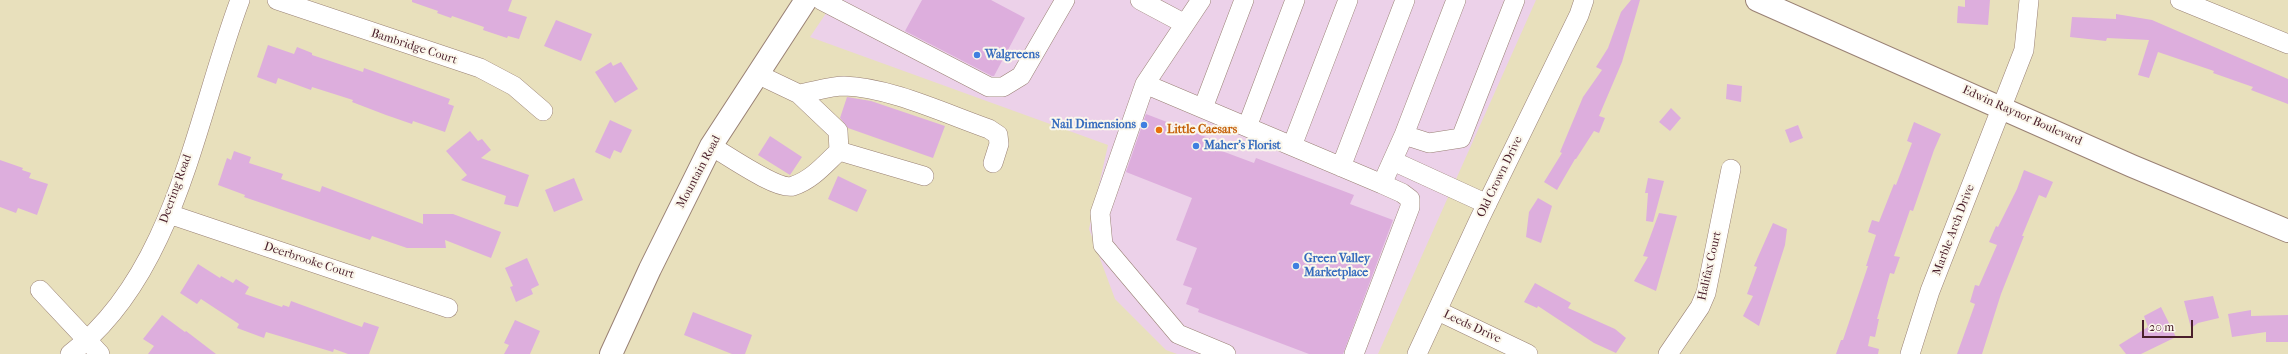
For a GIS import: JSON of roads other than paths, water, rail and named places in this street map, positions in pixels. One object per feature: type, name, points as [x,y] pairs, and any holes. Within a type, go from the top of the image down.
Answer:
[{"type":"main road","name":"Mountain Road","points":[[611,354],[650,269],[711,146],[806,0]]},
{"type":"main road","name":"Edwin Raynor Boulevard","points":[[1757,0],[2132,166],[2288,231]]},
{"type":"street","name":"Deering Road","points":[[70,354],[94,347],[138,279],[169,214],[240,0]]},
{"type":"street","name":"Bambridge Court","points":[[277,0],[480,68],[514,86],[543,111]]},
{"type":"street","points":[[821,0],[989,87],[1003,86],[1021,76],[1064,2]]},
{"type":"street","points":[[1140,0],[1185,24]]},
{"type":"street","points":[[1201,0],[1145,84],[1100,213],[1103,245],[1178,334],[1226,354]]},
{"type":"street","points":[[1203,108],[1244,0]]},
{"type":"street","points":[[1247,127],[1295,0]]},
{"type":"street","points":[[1292,146],[1348,0]]},
{"type":"street","points":[[1341,167],[1405,0]]},
{"type":"street","points":[[1382,184],[1404,135],[1456,0]]},
{"type":"street","points":[[1404,135],[1429,143],[1461,138],[1515,0]]},
{"type":"street","name":"Old Crown Drive","points":[[1417,354],[1487,204],[1576,21],[1584,0]]},
{"type":"street","name":"Marble Arch Drive","points":[[1910,354],[1930,291],[2024,50],[2029,0]]},
{"type":"street","points":[[2180,0],[2288,44]]},
{"type":"street","points":[[757,74],[799,94],[838,132],[839,151]]},
{"type":"street","points":[[1145,84],[1382,184],[1402,193],[1410,199],[1410,207],[1354,354]]},
{"type":"street","points":[[799,94],[841,86],[863,87],[918,104],[989,129],[998,135],[999,144],[993,163]]},
{"type":"street","points":[[711,146],[778,184],[792,186],[811,177],[839,151]]},
{"type":"street","points":[[839,151],[924,176]]},
{"type":"street","points":[[1393,161],[1487,204]]},
{"type":"street","name":"Halifax Court","points":[[1668,354],[1700,307],[1706,293],[1731,168]]},
{"type":"street","name":"Deerbrooke Court","points":[[169,214],[448,308]]},
{"type":"street","points":[[40,290],[94,347]]},
{"type":"street","name":"Leeds Drive","points":[[1438,311],[1528,354]]},
{"type":"place","name":"Walgreens","points":[[977,55]]},
{"type":"place","name":"Nail Dimensions","points":[[1144,125]]},
{"type":"place","name":"Little Caesars","points":[[1159,130]]},
{"type":"place","name":"Maher's Florist","points":[[1196,146]]},
{"type":"place","name":"Green Valley Marketplace","points":[[1296,266]]}]
